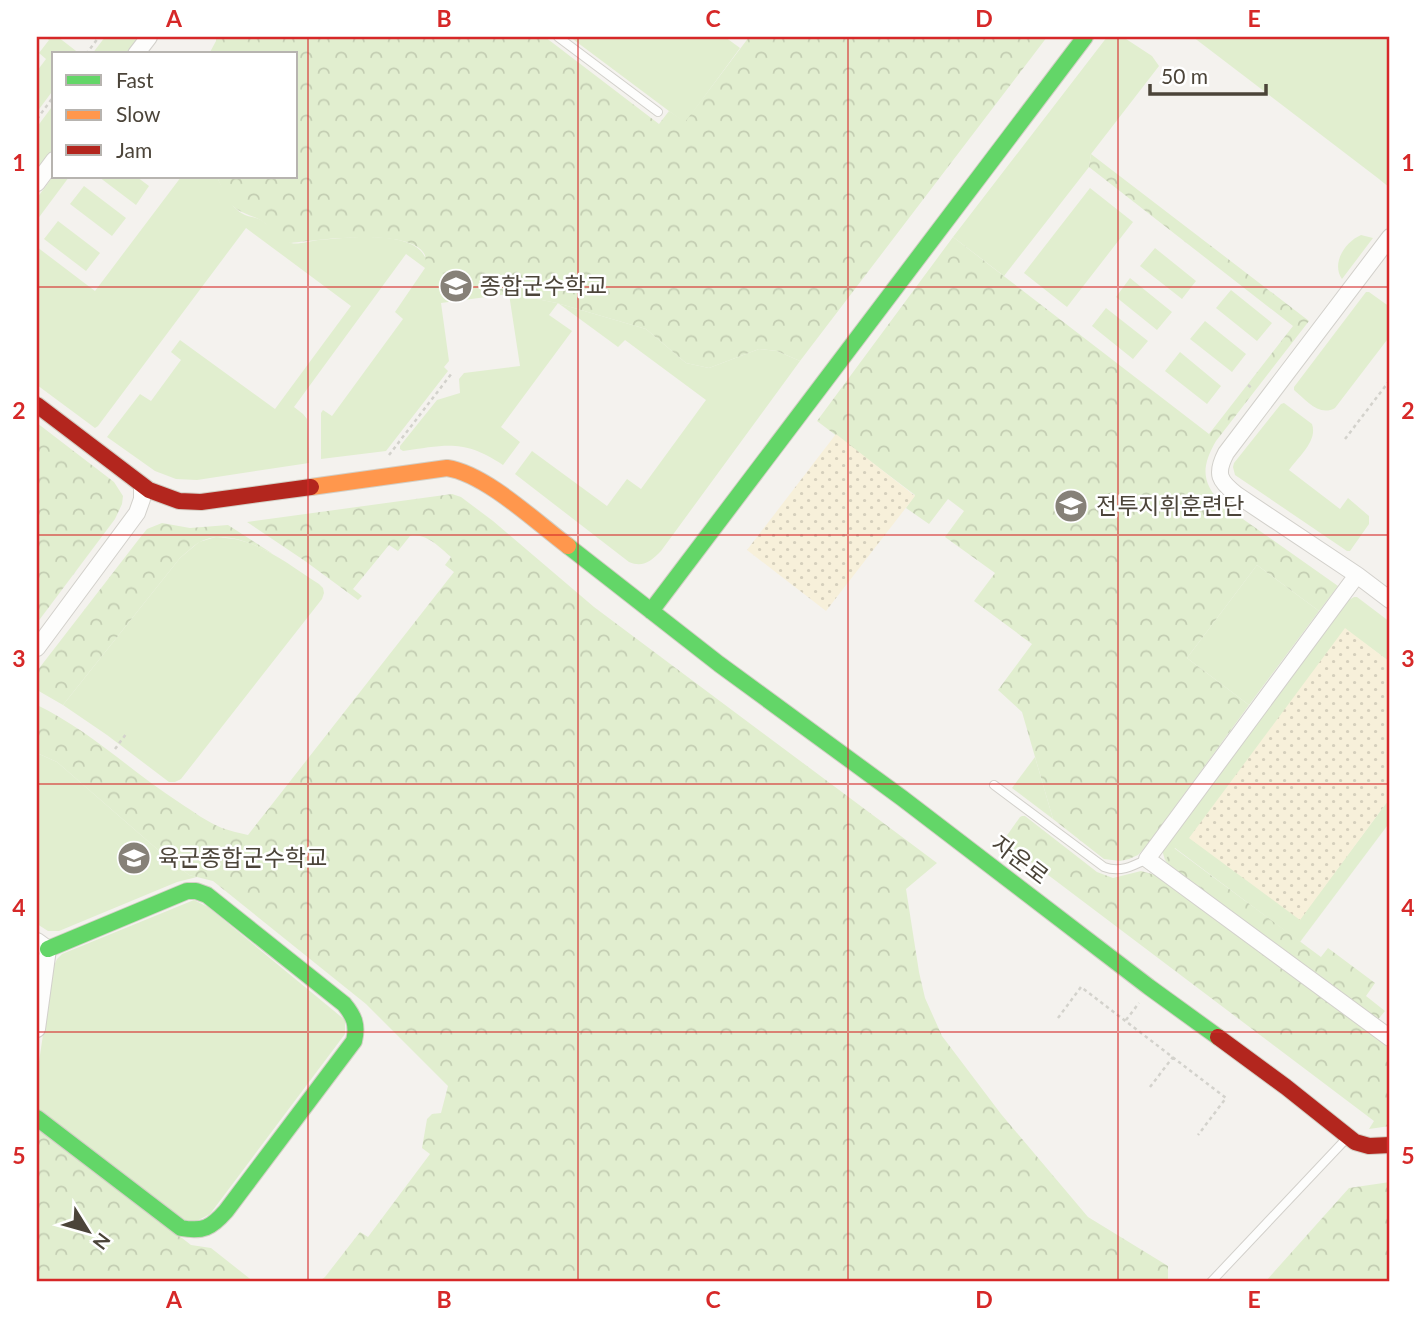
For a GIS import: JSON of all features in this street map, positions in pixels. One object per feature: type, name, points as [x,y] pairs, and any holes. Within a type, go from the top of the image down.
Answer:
[{"type":"street","points":[[138,52],[149,37]]},
{"type":"street","points":[[651,611],[1085,37]]},
{"type":"street","points":[[37,183],[52,163]]},
{"type":"street","points":[[1390,237],[1226,453],[1220,465],[1220,477],[1225,486],[1390,600]]},
{"type":"street","points":[[37,405],[142,485],[155,493],[179,501]]},
{"type":"street","name":"자운로","points":[[179,501],[201,502],[447,468],[472,475],[497,491],[729,671],[902,798],[1149,987],[1286,1087],[1348,1137],[1362,1145],[1390,1145]]},
{"type":"street","points":[[37,648],[137,513],[142,499],[142,485]]},
{"type":"street","points":[[137,513],[179,501]]},
{"type":"street","points":[[1357,575],[1147,859],[1390,1038]]},
{"type":"street","points":[[37,1029],[42,945],[187,891],[196,891],[207,895],[344,1004],[353,1014],[357,1031],[354,1041],[242,1190],[217,1222],[206,1229],[194,1231],[181,1228],[37,1118]]},
{"type":"lane","points":[[558,37],[658,112]]},
{"type":"lane","points":[[994,785],[1104,867],[1119,870],[1147,859]]},
{"type":"lane","points":[[1211,1282],[1348,1137]]},
{"type":"path","points":[[88,52],[99,37]]},
{"type":"path","points":[[37,119],[52,99]]},
{"type":"path","points":[[389,455],[452,373]]},
{"type":"path","points":[[1345,439],[1390,380]]},
{"type":"path","points":[[1248,384],[1259,393]]},
{"type":"path","points":[[115,749],[126,734]]},
{"type":"path","points":[[1058,1018],[1081,987],[1226,1098],[1198,1135]]},
{"type":"path","points":[[1125,1021],[1139,1003]]},
{"type":"path","points":[[1150,1087],[1173,1057]]},
{"type":"green space","points":[[45,37],[58,37],[77,52],[52,52],[52,92],[37,112],[37,71],[46,59],[39,53],[49,40]]},
{"type":"green space","points":[[105,37],[140,37],[129,52],[94,52]]},
{"type":"green space","points":[[216,37],[545,37],[659,124],[669,111],[685,122],[749,37],[1047,37],[800,361],[777,351],[759,349],[709,368],[686,363],[646,329],[557,303],[510,294],[425,268],[423,252],[398,240],[360,237],[291,243],[273,238],[266,224],[230,203],[217,178],[298,178],[298,52],[210,52]]},
{"type":"green space","points":[[570,37],[725,37],[740,48],[685,123]]},
{"type":"green space","points":[[1107,37],[1123,37],[1152,56],[1159,66],[1091,154],[1089,167],[1004,276],[953,237]]},
{"type":"green space","points":[[1193,37],[1390,37],[1390,188],[1379,179]]},
{"type":"green space","points":[[52,107],[52,152],[37,172],[37,127]]},
{"type":"green space","points":[[1091,154],[1309,321],[1216,441],[1208,459],[1206,474],[1207,482],[1223,505],[1338,586],[1319,611],[1257,565],[1187,658],[1249,705],[1145,848],[1138,855],[1120,861],[1104,859],[1053,819],[1022,712],[998,690],[1032,644],[974,601],[995,573],[945,537],[964,511],[948,499],[929,524],[906,508],[915,495],[817,421],[953,237],[1209,434],[1293,326],[1089,167]]},
{"type":"green space","points":[[52,178],[68,178],[37,220],[37,198]]},
{"type":"green space","points":[[100,178],[138,178],[149,186],[136,205]]},
{"type":"green space","points":[[180,178],[218,178],[235,208],[245,215],[263,221],[287,242],[297,244],[318,240],[376,237],[406,242],[418,248],[425,257],[511,294],[558,303],[549,315],[572,331],[501,427],[520,442],[503,465],[466,448],[444,446],[403,451],[400,446],[437,400],[460,393],[459,379],[464,373],[520,366],[509,294],[441,303],[449,361],[444,367],[448,371],[386,451],[321,459],[321,413],[323,410],[332,416],[403,319],[395,312],[425,268],[406,254],[294,407],[307,419],[309,463],[197,480],[176,479],[155,471],[107,437],[140,394],[151,401],[181,360],[171,352],[180,340],[275,409],[351,306],[246,228],[95,428],[37,385],[37,247],[95,291]]},
{"type":"green space","points":[[84,186],[126,218],[112,236],[70,204]]},
{"type":"green space","points":[[1090,188],[1133,222],[1067,307],[1024,273]]},
{"type":"green space","points":[[58,221],[100,253],[86,271],[44,239]]},
{"type":"green space","points":[[1361,235],[1373,238],[1342,279],[1338,266],[1341,254]]},
{"type":"green space","points":[[1155,248],[1196,281],[1182,299],[1140,266]]},
{"type":"green space","points":[[1130,278],[1172,312],[1157,330],[1116,297]]},
{"type":"green space","points":[[1231,290],[1272,323],[1257,341],[1216,308]]},
{"type":"green space","points":[[1366,292],[1390,307],[1390,336],[1335,408],[1318,409],[1294,390],[1294,387]]},
{"type":"green space","points":[[559,303],[646,329],[686,363],[709,368],[759,349],[777,351],[800,361],[661,551],[643,564],[629,562],[515,474],[532,451],[607,506],[627,479],[641,489],[706,400],[625,340],[618,347]]},
{"type":"green space","points":[[1106,308],[1148,341],[1133,359],[1092,326]]},
{"type":"green space","points":[[1205,321],[1246,354],[1232,372],[1190,339]]},
{"type":"green space","points":[[1180,352],[1221,386],[1207,404],[1165,371]]},
{"type":"green space","points":[[1284,403],[1312,424],[1313,430],[1310,443],[1289,470],[1340,509],[1348,498],[1369,516],[1369,524],[1350,551],[1235,475],[1234,463]]},
{"type":"green space","points":[[37,423],[114,482],[123,496],[115,519],[37,623]]},
{"type":"green space","points":[[452,494],[461,497],[493,521],[594,607],[937,863],[906,889],[925,998],[942,1036],[1001,1114],[1088,1217],[1168,1266],[1168,1282],[318,1282],[325,1277],[360,1232],[368,1237],[430,1154],[422,1148],[427,1119],[432,1114],[441,1113],[448,1086],[366,1004],[213,881],[189,875],[57,762],[37,753],[37,705],[75,726],[206,820],[222,828],[248,835],[454,572],[445,565],[451,557],[437,545],[422,537],[410,536],[398,551],[389,545],[353,589],[362,596],[358,600],[247,522]]},
{"type":"green space","points":[[162,523],[190,528],[228,525],[273,554],[246,542],[226,537],[198,543],[180,558],[63,705],[37,690],[37,671],[147,529]]},
{"type":"green space","points":[[216,537],[250,543],[270,553],[319,584],[324,593],[181,779],[169,782],[63,705],[180,558],[199,542]]},
{"type":"green space","points":[[1257,565],[1319,611],[1249,705],[1187,658]]},
{"type":"green space","points":[[1354,597],[1390,622],[1390,662],[1345,629],[1300,919],[1390,798],[1390,822],[1300,942],[1175,848],[1165,860],[1162,850],[1164,842],[1349,600]]},
{"type":"green space","points":[[37,753],[57,762],[165,856],[189,875],[197,877],[177,882],[59,931],[48,931],[37,924]]},
{"type":"green space","points":[[1035,757],[1053,819],[1012,788]]},
{"type":"green space","points":[[1022,816],[1097,872],[1113,878],[1141,871],[1159,876],[1390,1046],[1390,1126],[1369,1129],[1374,1121],[1003,841]]},
{"type":"green space","points":[[1174,848],[1321,957],[1328,948],[1375,983],[1366,996],[1385,1011],[1376,1022],[1172,869],[1165,860]]},
{"type":"green space","points":[[194,900],[208,907],[345,1020],[345,1034],[210,1214],[191,1224],[37,1112],[37,1075],[53,968],[57,959],[62,954]]},
{"type":"green space","points":[[37,1125],[191,1245],[211,1248],[254,1282],[37,1282]]},
{"type":"green space","points":[[1390,1182],[1390,1282],[1265,1282],[1349,1188]]},
{"type":"sand","points":[[836,434],[915,496],[826,611],[747,550]]},
{"type":"sand","points":[[1345,628],[1390,662],[1390,798],[1300,920],[1189,838]]},
{"type":"traffic: fast","points":[[651,611],[1085,37]]},
{"type":"traffic: fast","points":[[568,546],[719,664],[902,798],[1218,1037]]},
{"type":"traffic: fast","points":[[37,1118],[181,1228],[201,1229],[211,1225],[226,1211],[354,1041],[356,1030],[353,1017],[344,1004],[207,895],[196,891],[187,891],[48,949]]},
{"type":"traffic: slow","points":[[311,487],[447,468],[478,479],[494,489],[568,546]]},
{"type":"traffic: jam","points":[[37,405],[149,490],[179,501],[201,502],[311,487]]},
{"type":"traffic: jam","points":[[1218,1037],[1355,1142],[1369,1146],[1390,1145]]},
{"type":"place","name":"종합군수학교","points":[[456,286]]},
{"type":"place","name":"전투지휘훈련단","points":[[1071,506]]},
{"type":"place","name":"육군종합군수학교","points":[[134,858]]}]
